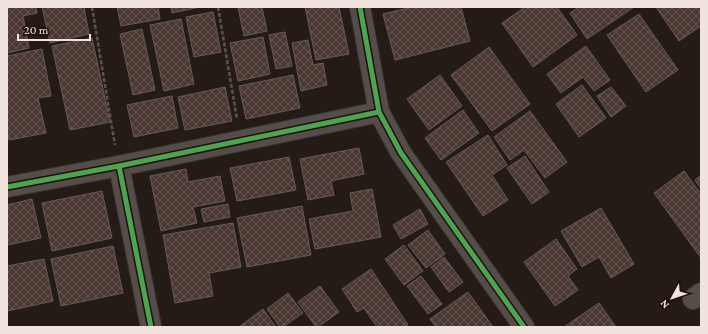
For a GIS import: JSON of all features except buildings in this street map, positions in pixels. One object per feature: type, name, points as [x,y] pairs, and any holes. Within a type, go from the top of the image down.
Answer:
[{"type":"street","points":[[360,7],[379,112],[401,153],[524,327]]},
{"type":"street","points":[[7,187],[119,166],[379,112]]},
{"type":"street","points":[[119,166],[151,327]]},
{"type":"path","points":[[92,7],[119,166]]},
{"type":"path","points":[[218,7],[241,141]]},
{"type":"cycle path","points":[[360,7],[379,112],[401,153],[524,327]]},
{"type":"cycle path","points":[[7,187],[119,166],[379,112]]},
{"type":"cycle path","points":[[119,166],[151,327]]}]
